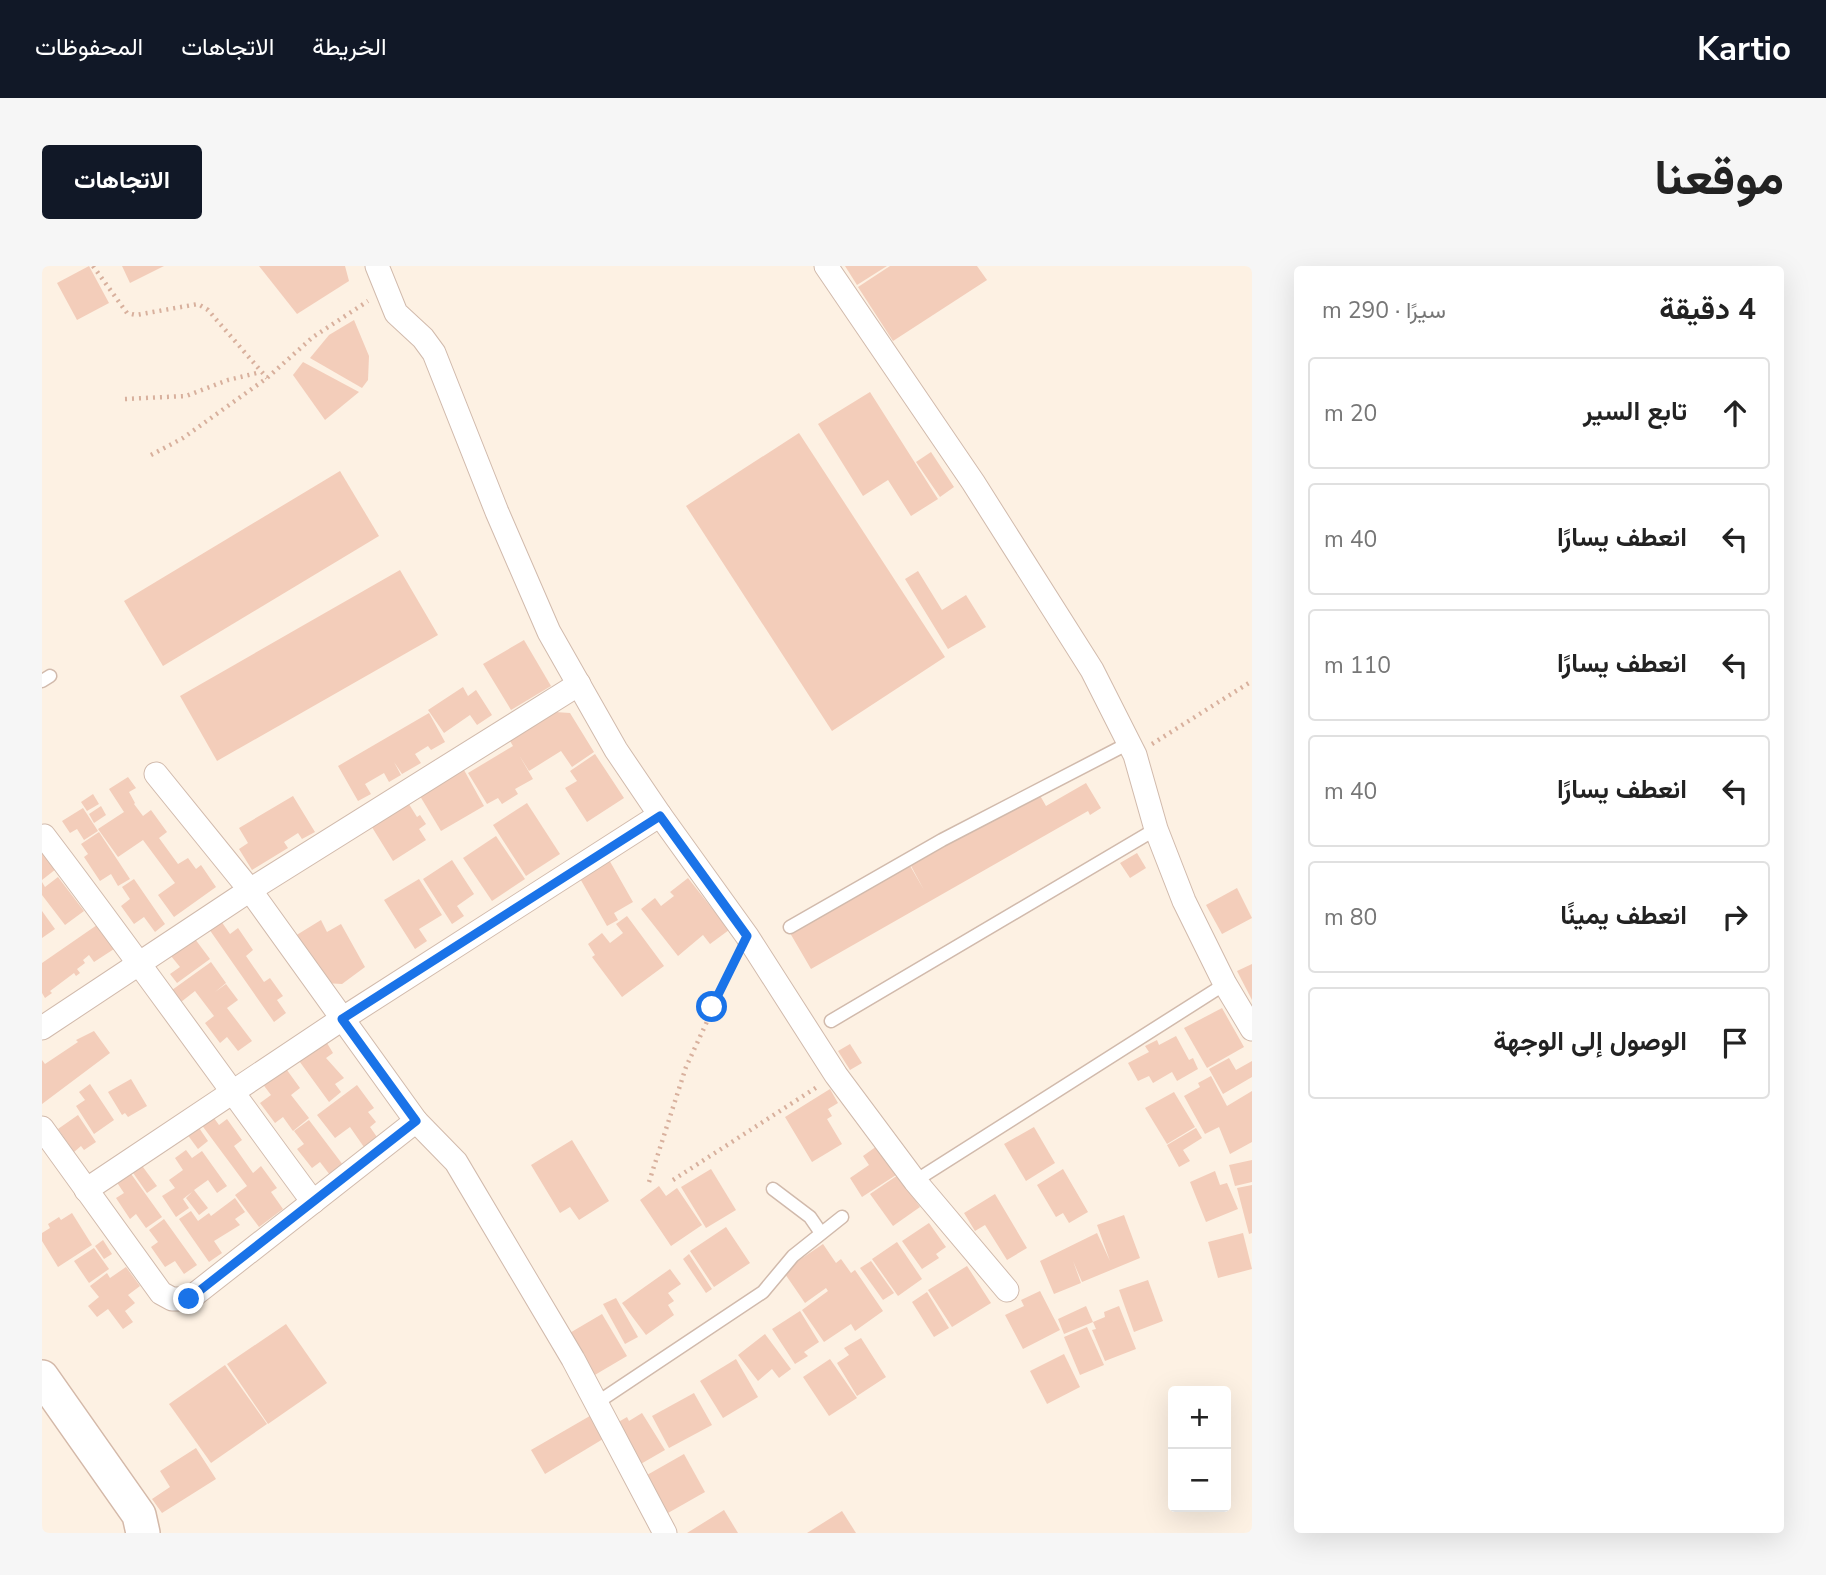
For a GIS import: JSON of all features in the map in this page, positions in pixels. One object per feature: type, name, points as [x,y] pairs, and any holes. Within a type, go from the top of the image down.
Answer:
[{"type":"street","points":[[377,266],[396,313],[423,338],[434,353],[497,512],[544,620],[616,750],[747,936],[836,1075],[915,1181],[1007,1290]]},
{"type":"street","points":[[826,266],[973,482],[1091,670],[1132,749],[1156,829],[1184,901],[1225,984],[1252,1029]]},
{"type":"street","points":[[42,1028],[250,890],[579,684]]},
{"type":"street","points":[[156,774],[250,890],[416,1121],[456,1162],[573,1359],[665,1533]]},
{"type":"street","points":[[86,1190],[342,1019],[660,816]]},
{"type":"street","points":[[47,833],[313,1202]]},
{"type":"street","points":[[42,1128],[161,1293],[172,1299],[189,1299],[416,1121]]},
{"type":"street","points":[[42,1377],[139,1516],[143,1533]]},
{"type":"lane","points":[[790,927],[942,841],[1132,749]]},
{"type":"lane","points":[[831,1021],[1156,829]]},
{"type":"lane","points":[[915,1181],[1225,984]]},
{"type":"lane","points":[[773,1189],[810,1217],[821,1233]]},
{"type":"lane","points":[[595,1404],[763,1292],[789,1259],[842,1217]]},
{"type":"path","points":[[93,266],[127,313],[136,315],[193,304],[208,310],[267,378]]},
{"type":"path","points":[[151,455],[183,439],[267,378],[313,337],[387,290]]},
{"type":"path","points":[[125,399],[194,394],[228,380],[261,372]]},
{"type":"path","points":[[1132,749],[1252,681]]},
{"type":"path","points":[[649,1182],[686,1067],[747,936]]},
{"type":"path","points":[[673,1180],[836,1075]]},
{"type":"building","points":[[89,266],[109,303],[77,320],[57,283]]},
{"type":"building","points":[[122,266],[164,266],[130,283]]},
{"type":"building","points":[[259,266],[345,266],[349,281],[297,314]]},
{"type":"building","points":[[845,266],[887,266],[857,285]]},
{"type":"building","points":[[890,266],[977,266],[987,280],[893,341],[858,287]]},
{"type":"building","points":[[354,320],[369,356],[368,380],[362,388],[310,358],[329,335]]},
{"type":"building","points":[[303,362],[359,392],[325,420],[293,375]]},
{"type":"building","points":[[870,392],[938,499],[911,516],[888,480],[863,496],[818,424]]},
{"type":"building","points":[[799,433],[945,657],[832,731],[686,506]]},
{"type":"building","points":[[931,452],[954,487],[940,497],[916,462]]},
{"type":"building","points":[[340,471],[379,536],[163,666],[124,601]]},
{"type":"building","points":[[400,570],[438,635],[217,761],[180,696]]},
{"type":"building","points":[[918,571],[942,610],[966,595],[986,627],[948,649],[905,579]]},
{"type":"building","points":[[524,640],[551,686],[511,710],[483,664]]},
{"type":"building","points":[[463,687],[468,696],[476,690],[492,715],[477,725],[470,715],[444,733],[428,710]]},
{"type":"building","points":[[555,712],[570,713],[594,752],[572,767],[561,751],[529,771],[519,755],[533,779],[515,789],[518,794],[502,804],[498,798],[487,804],[468,773],[513,746],[510,741]]},
{"type":"building","points":[[429,713],[445,742],[431,750],[428,746],[415,754],[421,763],[402,774],[394,762],[401,775],[389,782],[384,773],[365,784],[371,794],[358,801],[338,766]]},
{"type":"building","points":[[595,754],[624,798],[587,822],[565,788],[577,781],[570,771]]},
{"type":"building","points":[[464,770],[484,806],[441,831],[420,796]]},
{"type":"building","points":[[128,777],[136,788],[129,792],[134,804],[143,816],[151,810],[167,832],[159,838],[178,864],[188,858],[196,869],[201,865],[216,887],[174,917],[158,895],[175,883],[143,840],[118,857],[98,829],[124,812],[109,789]]},
{"type":"building","points":[[1086,783],[1101,808],[1090,815],[1088,811],[811,969],[790,933],[909,864],[924,890],[910,864],[1038,792],[1046,806]]},
{"type":"building","points":[[93,794],[99,804],[87,811],[81,802]]},
{"type":"building","points":[[293,796],[315,832],[302,839],[298,833],[284,842],[288,848],[252,870],[239,849],[248,843],[239,828]]},
{"type":"building","points":[[407,801],[417,817],[420,815],[426,824],[419,829],[426,840],[393,861],[370,824]]},
{"type":"building","points":[[527,803],[560,854],[526,876],[493,825]]},
{"type":"building","points":[[101,806],[106,815],[94,823],[89,814]]},
{"type":"building","points":[[83,808],[98,831],[84,840],[77,829],[70,833],[62,821]]},
{"type":"building","points":[[99,832],[130,879],[118,886],[111,874],[100,881],[84,857],[88,854],[81,844]]},
{"type":"building","points":[[496,836],[525,879],[492,901],[463,858]]},
{"type":"building","points":[[42,852],[56,869],[42,880]]},
{"type":"building","points":[[1137,853],[1146,868],[1130,878],[1120,863]]},
{"type":"building","points":[[608,858],[633,902],[614,913],[618,920],[607,926],[578,875]]},
{"type":"building","points":[[452,860],[474,894],[457,906],[464,916],[452,924],[423,879]]},
{"type":"building","points":[[58,877],[84,911],[65,925],[42,895],[42,882],[45,887]]},
{"type":"building","points":[[688,878],[729,930],[710,944],[703,935],[678,956],[641,909],[655,898],[661,906],[674,896],[670,892]]},
{"type":"building","points":[[134,879],[165,924],[155,932],[144,917],[134,924],[121,906],[130,899],[122,887]]},
{"type":"building","points":[[419,879],[442,915],[419,929],[427,941],[415,949],[384,900]]},
{"type":"building","points":[[1237,888],[1252,918],[1222,934],[1206,905]]},
{"type":"building","points":[[42,911],[55,929],[42,938]]},
{"type":"building","points":[[627,916],[664,966],[622,997],[592,957],[595,955],[588,944],[602,933],[610,943],[623,933],[616,924]]},
{"type":"building","points":[[321,920],[327,932],[341,924],[365,967],[342,984],[324,983],[295,936]]},
{"type":"building","points":[[221,921],[230,934],[238,928],[253,950],[246,956],[264,982],[270,978],[283,996],[277,1000],[286,1013],[274,1022],[209,929]]},
{"type":"building","points":[[97,925],[114,949],[94,962],[89,955],[83,960],[85,963],[77,969],[80,973],[76,976],[74,973],[45,998],[42,993],[42,963]]},
{"type":"building","points":[[195,939],[210,959],[177,983],[170,974],[180,967],[171,956]]},
{"type":"building","points":[[211,962],[226,983],[215,992],[226,984],[238,1000],[227,1008],[252,1041],[238,1051],[227,1037],[220,1043],[205,1023],[214,1016],[195,991],[181,1002],[172,990]]},
{"type":"building","points":[[1252,964],[1252,1000],[1237,971]]},
{"type":"building","points":[[1222,1008],[1244,1047],[1207,1068],[1184,1028]]},
{"type":"building","points":[[94,1031],[110,1053],[42,1104],[42,1060],[45,1064],[78,1042],[76,1040]]},
{"type":"building","points":[[1176,1036],[1189,1060],[1193,1058],[1198,1069],[1177,1081],[1172,1072],[1153,1083],[1149,1076],[1138,1081],[1128,1063],[1149,1052],[1145,1046],[1157,1040],[1159,1045]]},
{"type":"building","points":[[319,1042],[327,1043],[333,1053],[326,1058],[344,1078],[335,1084],[341,1092],[329,1102],[297,1058]]},
{"type":"building","points":[[850,1044],[862,1063],[850,1070],[838,1051]]},
{"type":"building","points":[[1229,1058],[1236,1070],[1252,1061],[1252,1077],[1223,1094],[1209,1069]]},
{"type":"building","points":[[284,1066],[300,1088],[291,1095],[309,1118],[293,1131],[283,1117],[275,1123],[260,1103],[271,1095],[262,1083]]},
{"type":"building","points":[[1211,1076],[1227,1106],[1252,1091],[1252,1142],[1230,1154],[1219,1127],[1205,1134],[1184,1096],[1200,1087],[1198,1083]]},
{"type":"building","points":[[131,1079],[147,1106],[128,1117],[125,1113],[122,1115],[108,1092]]},
{"type":"building","points":[[90,1084],[114,1120],[94,1134],[76,1106],[85,1100],[79,1092]]},
{"type":"building","points":[[357,1085],[374,1108],[368,1112],[376,1122],[370,1127],[379,1140],[366,1150],[350,1127],[335,1138],[317,1115]]},
{"type":"building","points":[[830,1089],[838,1103],[828,1109],[832,1116],[827,1119],[842,1144],[812,1162],[785,1117]]},
{"type":"building","points":[[1174,1092],[1195,1127],[1167,1144],[1145,1108]]},
{"type":"building","points":[[209,1111],[219,1125],[227,1119],[242,1140],[234,1146],[253,1173],[261,1166],[277,1188],[271,1192],[283,1209],[259,1227],[235,1195],[247,1186],[198,1120]]},
{"type":"building","points":[[78,1115],[96,1142],[84,1150],[81,1146],[74,1152],[58,1129]]},
{"type":"building","points":[[309,1120],[343,1165],[330,1175],[320,1162],[312,1168],[297,1149],[304,1144],[294,1131]]},
{"type":"building","points":[[195,1122],[208,1141],[198,1149],[184,1130]]},
{"type":"building","points":[[1034,1127],[1055,1163],[1026,1181],[1004,1144]]},
{"type":"building","points":[[1196,1128],[1202,1138],[1183,1150],[1190,1161],[1179,1167],[1167,1145]]},
{"type":"building","points":[[572,1140],[609,1201],[579,1220],[570,1207],[560,1213],[531,1165]]},
{"type":"building","points":[[877,1146],[896,1175],[862,1197],[850,1178],[869,1165],[863,1156]]},
{"type":"building","points":[[186,1150],[192,1158],[202,1151],[227,1186],[217,1193],[208,1180],[194,1190],[208,1208],[199,1215],[186,1198],[192,1192],[183,1199],[189,1208],[176,1217],[162,1196],[175,1188],[169,1180],[183,1170],[175,1158]]},
{"type":"building","points":[[1252,1160],[1252,1182],[1235,1186],[1229,1165]]},
{"type":"building","points":[[140,1163],[157,1186],[147,1193],[131,1170]]},
{"type":"building","points":[[711,1169],[736,1210],[706,1228],[681,1187]]},
{"type":"building","points":[[1063,1169],[1088,1212],[1069,1223],[1063,1213],[1056,1217],[1037,1185]]},
{"type":"building","points":[[129,1171],[162,1217],[146,1228],[136,1214],[130,1219],[116,1198],[124,1193],[116,1181]]},
{"type":"building","points":[[1215,1171],[1220,1185],[1227,1183],[1238,1209],[1206,1222],[1190,1182]]},
{"type":"building","points":[[898,1175],[920,1207],[893,1226],[870,1194]]},
{"type":"building","points":[[1252,1185],[1252,1233],[1249,1234],[1237,1188]]},
{"type":"building","points":[[659,1186],[666,1196],[677,1188],[702,1225],[671,1246],[640,1200]]},
{"type":"building","points":[[995,1194],[1027,1248],[1007,1260],[985,1225],[975,1231],[964,1213]]},
{"type":"building","points":[[235,1198],[245,1212],[235,1219],[240,1225],[214,1241],[222,1253],[209,1262],[179,1219],[191,1211],[198,1221],[209,1213],[211,1216]]},
{"type":"building","points":[[72,1213],[92,1245],[58,1267],[42,1241],[42,1233],[50,1228],[48,1224]]},
{"type":"building","points":[[1124,1215],[1140,1258],[1082,1282],[1073,1261],[1081,1283],[1054,1294],[1040,1261],[1097,1233],[1110,1261],[1097,1225]]},
{"type":"building","points":[[164,1219],[197,1265],[184,1274],[175,1261],[165,1267],[151,1247],[158,1242],[149,1230]]},
{"type":"building","points":[[929,1223],[946,1247],[936,1254],[939,1258],[922,1269],[902,1241]]},
{"type":"building","points":[[726,1227],[750,1263],[714,1287],[690,1251]]},
{"type":"building","points":[[1243,1233],[1252,1269],[1218,1278],[1208,1242]]},
{"type":"building","points":[[103,1240],[112,1254],[104,1259],[95,1246]]},
{"type":"building","points":[[897,1242],[922,1279],[898,1296],[872,1259]]},
{"type":"building","points":[[823,1244],[836,1263],[841,1259],[851,1273],[855,1270],[883,1311],[855,1331],[851,1324],[824,1342],[802,1310],[828,1291],[826,1288],[805,1303],[783,1271]]},
{"type":"building","points":[[94,1248],[109,1269],[89,1283],[74,1261]]},
{"type":"building","points":[[689,1254],[712,1289],[706,1293],[683,1259]]},
{"type":"building","points":[[871,1261],[894,1293],[883,1300],[860,1268]]},
{"type":"building","points":[[967,1266],[991,1303],[952,1327],[928,1290]]},
{"type":"building","points":[[126,1267],[140,1286],[128,1295],[135,1303],[125,1311],[133,1322],[123,1329],[108,1309],[97,1317],[88,1306],[99,1297],[90,1286],[107,1273],[110,1278]]},
{"type":"building","points":[[670,1269],[681,1284],[668,1293],[674,1301],[668,1305],[674,1315],[646,1335],[622,1303]]},
{"type":"building","points":[[1148,1280],[1163,1321],[1134,1332],[1119,1290]]},
{"type":"building","points":[[1040,1291],[1060,1330],[1023,1349],[1005,1315],[1024,1306],[1021,1300]]},
{"type":"building","points":[[927,1292],[949,1328],[934,1337],[912,1302]]},
{"type":"building","points":[[616,1298],[638,1337],[625,1344],[603,1304]]},
{"type":"building","points":[[1086,1306],[1093,1322],[1064,1334],[1058,1319]]},
{"type":"building","points":[[1119,1306],[1136,1349],[1105,1361],[1092,1330],[1096,1329],[1093,1322],[1105,1317],[1104,1312]]},
{"type":"building","points":[[800,1311],[819,1342],[804,1352],[808,1356],[795,1364],[772,1329]]},
{"type":"building","points":[[602,1314],[627,1356],[588,1379],[568,1334]]},
{"type":"building","points":[[286,1324],[327,1383],[268,1424],[227,1364]]},
{"type":"building","points":[[1087,1327],[1104,1365],[1080,1375],[1064,1337]]},
{"type":"building","points":[[765,1334],[791,1369],[779,1378],[772,1369],[758,1381],[738,1355]]},
{"type":"building","points":[[861,1338],[886,1377],[857,1396],[837,1363],[849,1355],[844,1348]]},
{"type":"building","points":[[1064,1354],[1080,1387],[1047,1404],[1030,1371]]},
{"type":"building","points":[[736,1359],[758,1397],[723,1418],[700,1381]]},
{"type":"building","points":[[830,1359],[857,1398],[829,1416],[803,1377]]},
{"type":"building","points":[[225,1365],[267,1424],[211,1463],[169,1404]]},
{"type":"building","points":[[694,1393],[712,1425],[669,1448],[652,1416]]},
{"type":"building","points":[[595,1413],[608,1436],[545,1474],[531,1450]]},
{"type":"building","points":[[642,1413],[665,1450],[639,1465],[615,1424],[627,1417],[629,1421]]},
{"type":"building","points":[[196,1448],[216,1479],[162,1513],[152,1499],[170,1487],[160,1471]]},
{"type":"building","points":[[684,1454],[705,1492],[668,1513],[647,1475]]},
{"type":"building","points":[[724,1510],[738,1533],[687,1533]]},
{"type":"building","points":[[842,1511],[856,1533],[807,1533]]},
{"type":"route","points":[[189,1299],[416,1121],[342,1019],[660,816],[747,936],[712,1007]]}]
